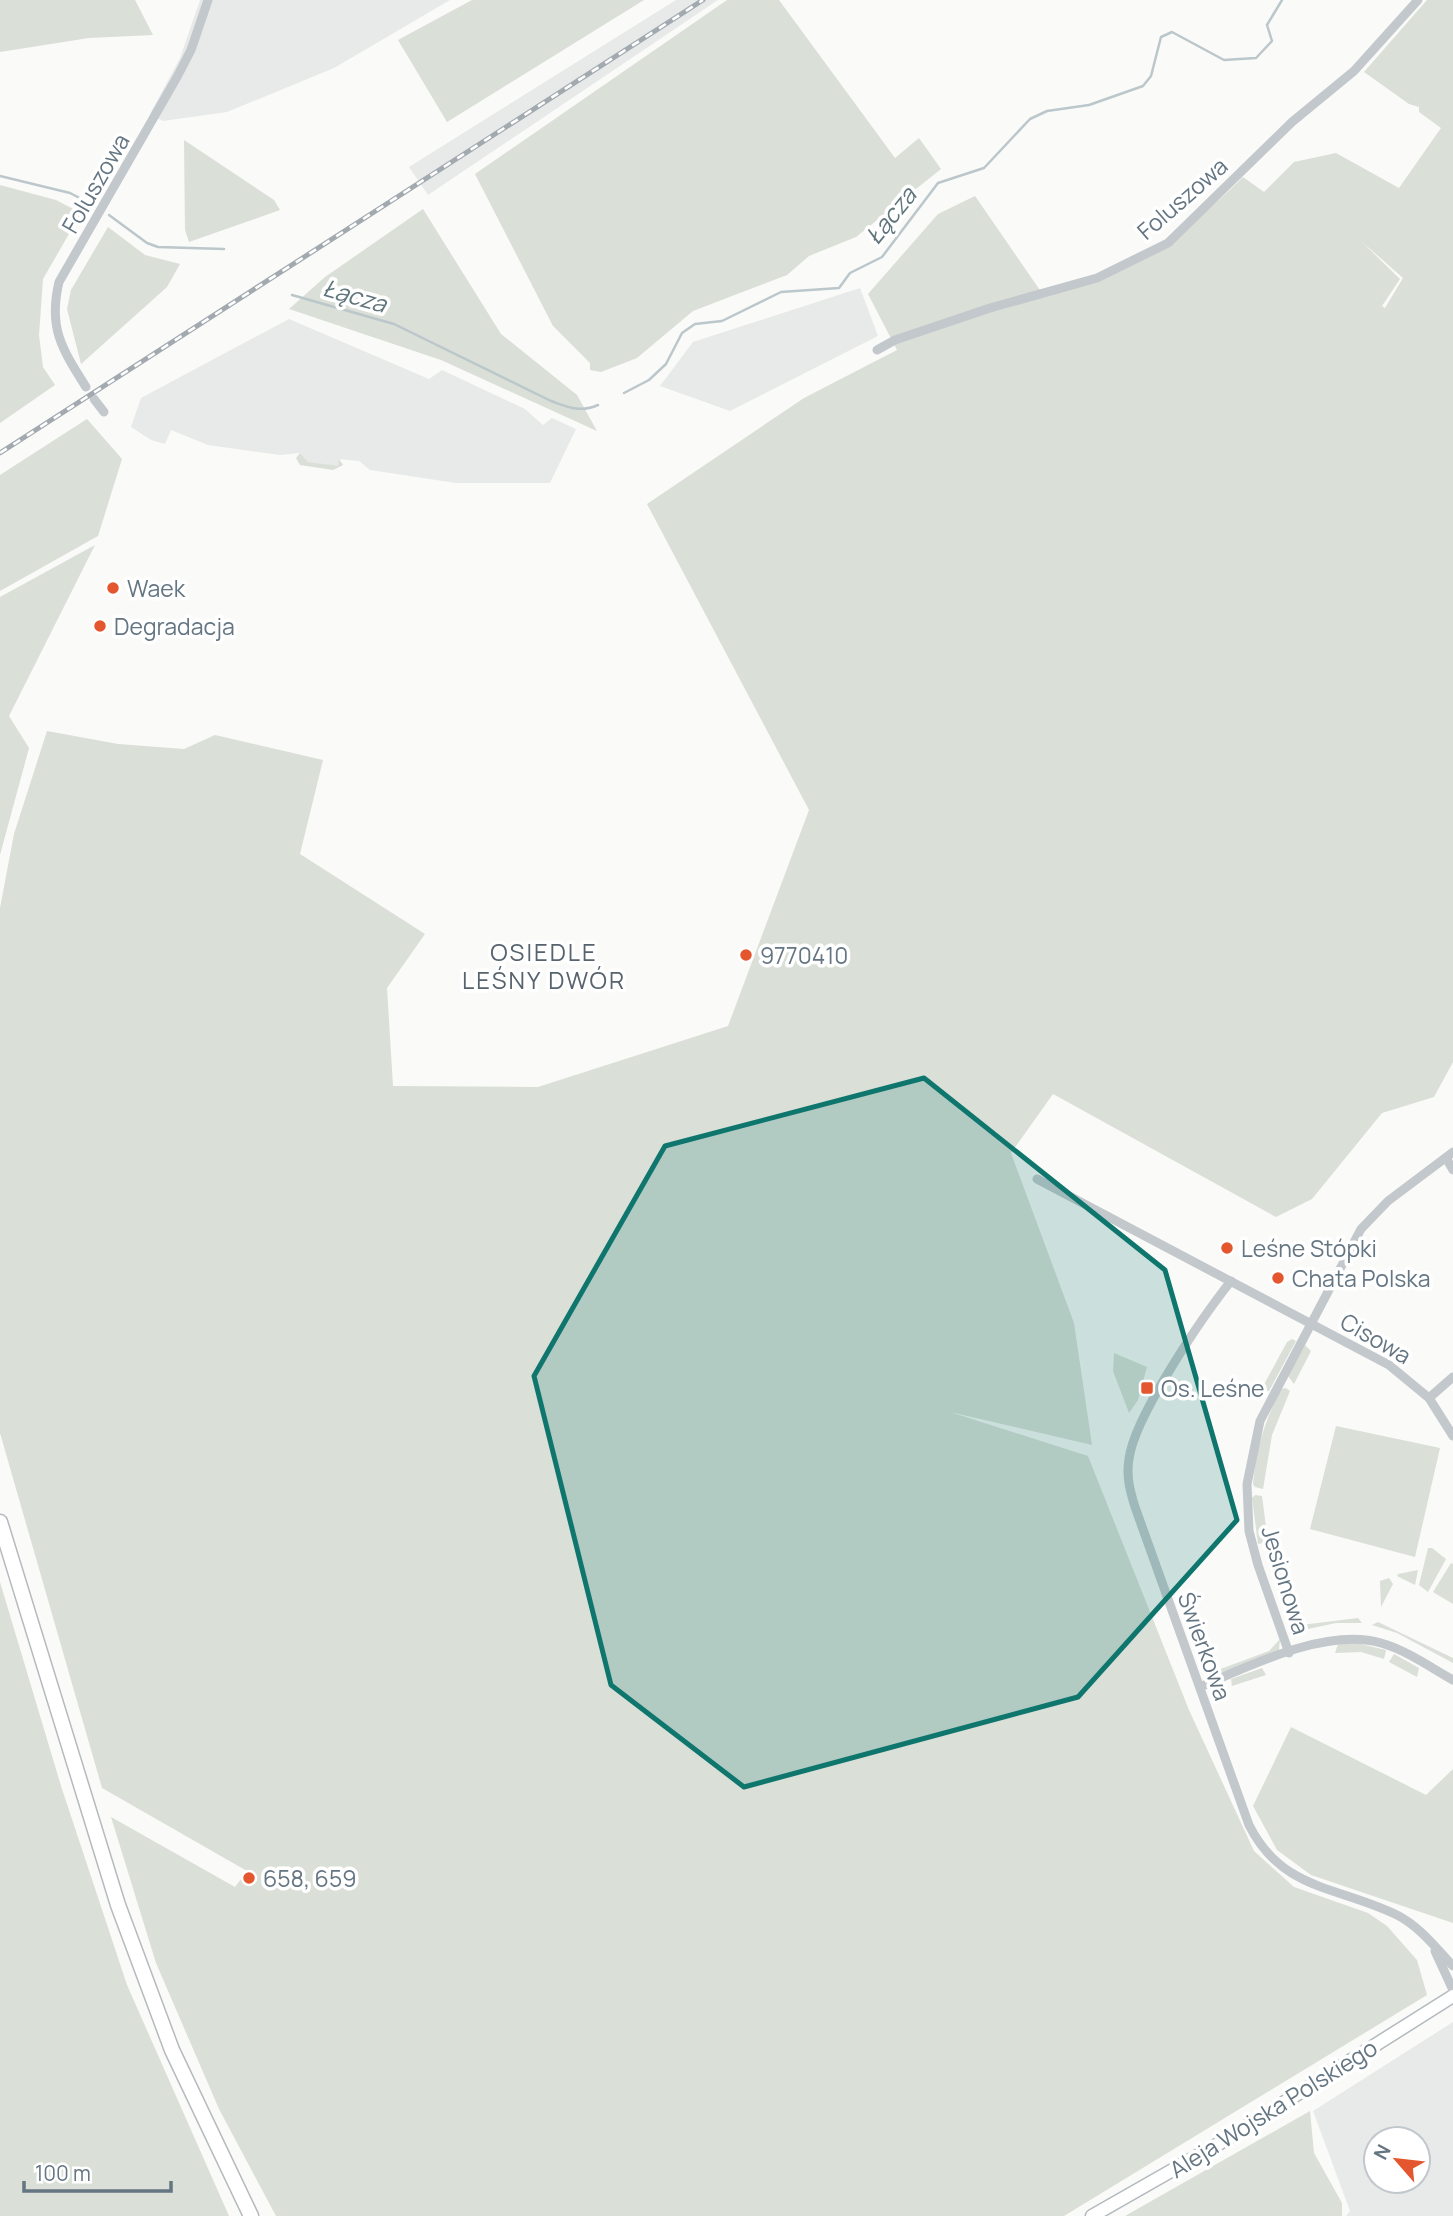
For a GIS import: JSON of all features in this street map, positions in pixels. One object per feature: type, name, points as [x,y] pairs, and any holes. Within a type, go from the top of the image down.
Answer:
[{"type":"main road","points":[[0,1522],[118,1905],[172,2050],[251,2216]]},
{"type":"main road","name":"Aleja Wojska Polskiego","points":[[1092,2216],[1220,2143],[1453,1996]]},
{"type":"street","name":"Foluszowa","points":[[86,387],[59,337],[53,309],[59,282],[177,77],[191,50],[208,0]]},
{"type":"street","name":"Foluszowa","points":[[877,349],[895,340],[990,308],[1097,278],[1167,243],[1292,122],[1354,71],[1418,0]]},
{"type":"street","points":[[94,399],[104,412]]},
{"type":"street","points":[[1449,1155],[1453,1170]]},
{"type":"street","name":"Jesionowa","points":[[1289,1653],[1253,1546],[1247,1483],[1260,1421],[1353,1243],[1371,1217],[1449,1155]]},
{"type":"street","name":"Cisowa","points":[[1037,1179],[1389,1365],[1429,1398],[1453,1436]]},
{"type":"street","name":"Świerkowa","points":[[1231,1281],[1193,1334],[1140,1427],[1129,1458],[1130,1491],[1249,1825],[1268,1856],[1298,1878],[1399,1916],[1453,1966]]},
{"type":"street","points":[[1429,1398],[1453,1377]]},
{"type":"street","points":[[1200,1687],[1325,1641],[1362,1639],[1392,1648],[1453,1680]]},
{"type":"street","points":[[1433,1946],[1453,1990]]},
{"type":"highlighted area","points":[[924,1078],[1165,1270],[1237,1520],[1078,1697],[744,1787],[611,1685],[534,1376],[665,1146]]},
{"type":"shaded area","points":[[0,0],[135,0],[153,35],[89,38],[0,52]]},
{"type":"shaded area","points":[[200,0],[450,0],[334,68],[227,112],[163,121],[150,114],[180,58]]},
{"type":"shaded area","points":[[472,0],[644,0],[447,122],[398,40]]},
{"type":"shaded area","points":[[676,0],[718,0],[428,195],[409,167]]},
{"type":"shaded area","points":[[727,0],[779,0],[895,158],[919,138],[941,169],[856,237],[809,256],[787,275],[693,311],[637,358],[601,372],[590,370],[590,363],[553,326],[475,174]]},
{"type":"shaded area","points":[[1427,0],[1453,0],[1453,1062],[1434,1097],[1382,1113],[1312,1199],[1276,1217],[1053,1094],[1011,1153],[1074,1323],[1092,1445],[950,1412],[1088,1456],[1189,1710],[1254,1851],[1294,1887],[1368,1913],[1387,1926],[1417,1960],[1427,1995],[1064,2216],[276,2216],[219,2109],[156,1963],[111,1817],[235,1887],[247,1871],[102,1788],[0,1433],[0,908],[14,834],[47,731],[118,744],[184,749],[215,735],[323,760],[300,854],[425,934],[387,988],[393,1086],[538,1087],[728,1026],[809,810],[647,504],[804,398],[897,350],[868,294],[938,214],[975,196],[1044,296],[1101,277],[1152,251],[1199,217],[1243,177],[1264,192],[1294,162],[1336,153],[1399,188],[1441,128],[1419,112],[1419,107],[1409,104],[1364,72]],"holes":[[[1361,241],[1403,278],[1385,308],[1382,306],[1400,279]]]},
{"type":"shaded area","points":[[184,140],[274,200],[280,210],[189,242],[185,230]]},
{"type":"shaded area","points":[[0,185],[56,200],[81,213],[43,279],[39,335],[43,367],[55,385],[0,423]]},
{"type":"shaded area","points":[[423,209],[501,334],[577,395],[597,431],[441,360],[289,309],[325,277]]},
{"type":"shaded area","points":[[108,227],[145,255],[180,264],[167,287],[81,364],[67,309],[71,290]]},
{"type":"shaded area","points":[[860,288],[878,336],[730,411],[660,386],[693,342]]},
{"type":"shaded area","points":[[289,319],[429,379],[442,370],[525,409],[543,425],[552,418],[576,429],[550,483],[456,483],[370,470],[359,461],[339,459],[339,467],[308,462],[300,453],[280,455],[208,445],[171,430],[165,444],[151,440],[131,427],[141,398]]},
{"type":"shaded area","points":[[87,419],[122,459],[98,536],[0,591],[0,475]]},
{"type":"shaded area","points":[[300,453],[308,462],[338,466],[339,459],[343,465],[333,470],[300,465],[296,458]]},
{"type":"shaded area","points":[[95,545],[9,716],[29,748],[0,855],[0,597]]},
{"type":"shaded area","points":[[1292,1339],[1296,1341],[1269,1391],[1261,1390],[1287,1342]]},
{"type":"shaded area","points":[[1305,1345],[1311,1351],[1294,1384],[1288,1376]]},
{"type":"shaded area","points":[[1114,1353],[1147,1367],[1138,1400],[1129,1413],[1113,1371]]},
{"type":"shaded area","points":[[1281,1389],[1290,1391],[1272,1435],[1263,1489],[1255,1487],[1254,1471],[1262,1435]]},
{"type":"shaded area","points":[[1336,1426],[1440,1448],[1415,1557],[1310,1529]]},
{"type":"shaded area","points":[[1255,1495],[1262,1496],[1268,1542],[1258,1544],[1252,1498]]},
{"type":"shaded area","points":[[1428,1548],[1446,1559],[1428,1592],[1419,1585]]},
{"type":"shaded area","points":[[1282,1554],[1284,1559],[1279,1561],[1300,1622],[1275,1556]]},
{"type":"shaded area","points":[[1451,1563],[1453,1564],[1453,1604],[1433,1592]]},
{"type":"shaded area","points":[[1418,1570],[1415,1585],[1397,1576],[1398,1574]]},
{"type":"shaded area","points":[[1389,1578],[1393,1584],[1381,1607],[1380,1581]]},
{"type":"shaded area","points":[[0,1582],[61,1786],[127,1985],[229,2216],[0,2216]]},
{"type":"shaded area","points":[[1358,1618],[1362,1623],[1336,1623],[1303,1630],[1301,1625]]},
{"type":"shaded area","points":[[1378,1622],[1453,1658],[1453,1663],[1397,1633],[1372,1625]]},
{"type":"shaded area","points":[[1280,1639],[1279,1650],[1274,1654],[1213,1676],[1218,1670],[1269,1651]]},
{"type":"shaded area","points":[[1352,1642],[1386,1650],[1384,1659],[1361,1652],[1335,1653],[1338,1644]]},
{"type":"shaded area","points":[[1394,1654],[1419,1668],[1417,1677],[1389,1662]]},
{"type":"shaded area","points":[[1262,1668],[1266,1675],[1232,1686],[1231,1679]]},
{"type":"shaded area","points":[[1291,1727],[1426,1795],[1453,1769],[1453,1923],[1311,1875],[1277,1850],[1253,1806]]},
{"type":"shaded area","points":[[1453,2022],[1453,2216],[1346,2216],[1350,2211],[1313,2111]]},
{"type":"shaded area","points":[[1310,2111],[1314,2153],[1342,2203],[1342,2216],[1125,2216]]},
{"type":"waterway","name":"Łącza","points":[[624,393],[649,380],[666,364],[682,333],[695,324],[722,321],[781,292],[839,288],[850,273],[882,257],[938,183],[984,168],[1030,119],[1047,111],[1089,105],[1143,86],[1151,76],[1161,37],[1172,32],[1224,60],[1256,58],[1272,41],[1267,25],[1282,0]]},
{"type":"waterway","name":"Łącza","points":[[0,176],[70,193],[95,206]]},
{"type":"waterway","name":"Łącza","points":[[109,215],[147,243],[158,247],[224,249]]},
{"type":"waterway","name":"Łącza","points":[[292,295],[394,324],[551,401],[580,409],[598,405]]},
{"type":"railway","points":[[0,453],[703,0]]},
{"type":"place","name":"Waek","points":[[113,588]]},
{"type":"place","name":"Degradacja","points":[[100,626]]},
{"type":"place","name":"9770410","points":[[746,955]]},
{"type":"place","name":"Leśne Stópki","points":[[1227,1248]]},
{"type":"place","name":"Chata Polska","points":[[1278,1278]]},
{"type":"place","name":"Os. Leśne","points":[[1147,1388]]},
{"type":"place","name":"658, 659","points":[[249,1878]]},
{"type":"district","name":"OSIEDLE LEŚNY DWÓR","points":[[544,965]]}]
